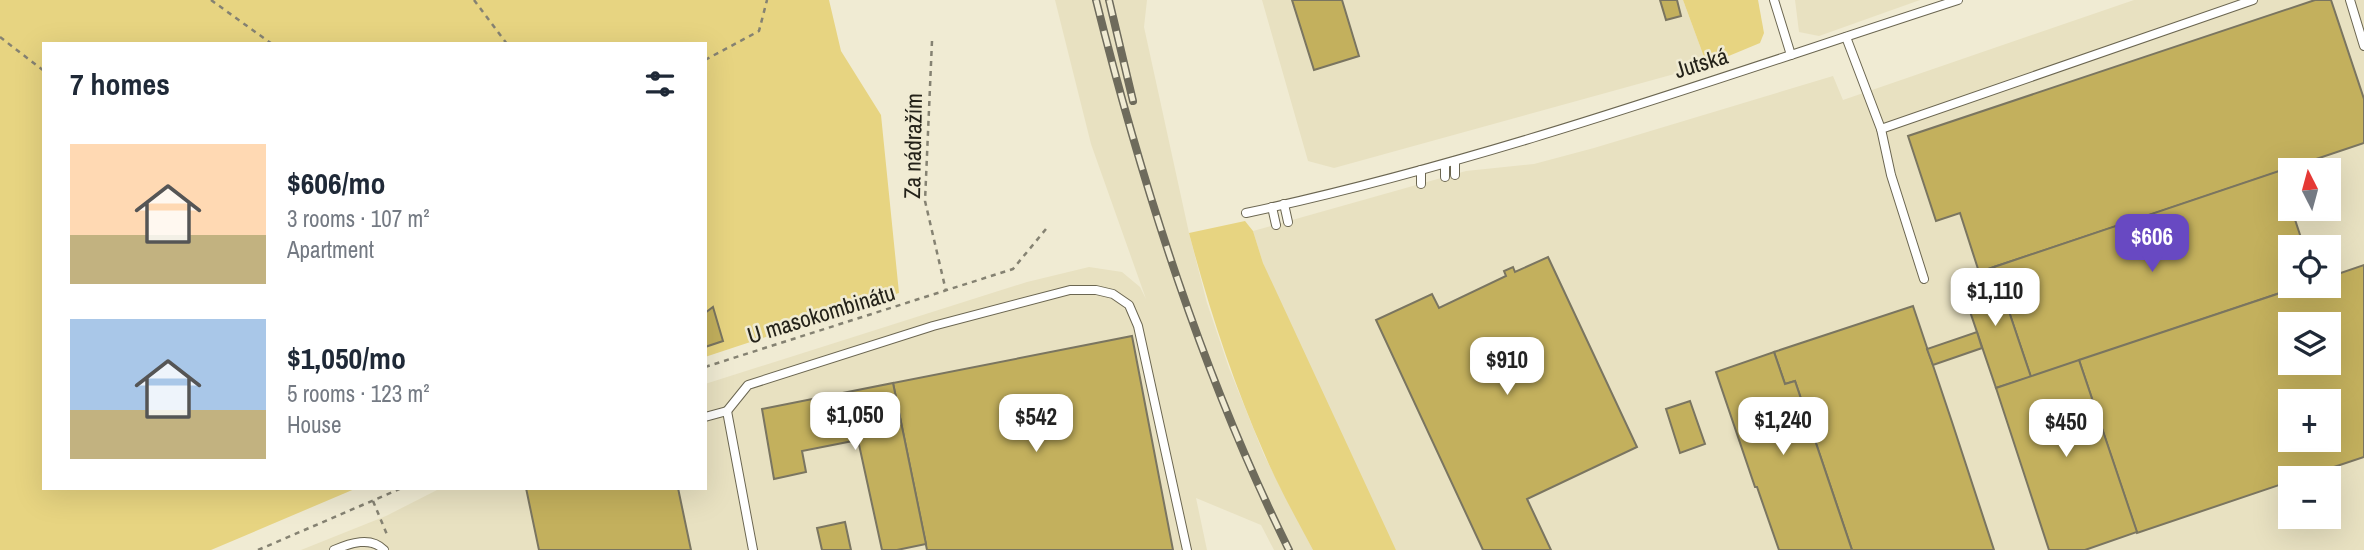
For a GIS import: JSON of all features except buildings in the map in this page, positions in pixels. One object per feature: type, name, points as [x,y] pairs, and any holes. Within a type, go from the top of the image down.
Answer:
[{"type":"lane","points":[[1774,0],[1791,55]]},
{"type":"lane","name":"Jutská","points":[[1246,213],[1446,164],[1958,0]]},
{"type":"lane","points":[[1881,129],[2253,0]]},
{"type":"lane","points":[[2350,0],[2364,46]]},
{"type":"lane","points":[[1846,37],[1881,129],[1891,175],[1924,279]]},
{"type":"lane","points":[[1455,161],[1455,175]]},
{"type":"lane","points":[[1445,177],[1446,164]]},
{"type":"lane","points":[[1421,170],[1421,184]]},
{"type":"lane","points":[[1284,204],[1288,222]]},
{"type":"lane","points":[[1272,207],[1276,225]]},
{"type":"lane","points":[[707,416],[727,411],[748,385],[933,326],[1070,290],[1096,290],[1113,294],[1129,305],[1138,326],[1187,550]]},
{"type":"lane","points":[[727,411],[753,550]]},
{"type":"lane","points":[[335,550],[363,542],[379,544],[384,550]]},
{"type":"path","points":[[211,0],[269,42]]},
{"type":"path","points":[[474,0],[506,42]]},
{"type":"path","points":[[707,59],[758,31],[767,0]]},
{"type":"path","points":[[0,37],[42,70]]},
{"type":"path","name":"Za nádražím","points":[[932,41],[925,201],[946,291]]},
{"type":"path","name":"U masokombinátu","points":[[707,366],[1013,270],[1046,229]]},
{"type":"path","points":[[258,550],[397,490]]},
{"type":"path","points":[[373,501],[390,540]]},
{"type":"shaded area","points":[[0,0],[829,0],[841,51],[881,115],[899,293],[707,356],[707,42],[42,42],[42,490],[352,490],[211,550],[0,550]]},
{"type":"shaded area","points":[[1055,0],[1147,0],[1144,27],[1207,303],[1229,368],[1264,455],[1313,550],[1274,550],[1261,525],[1196,498],[1207,550],[301,550],[386,516],[437,490],[707,490],[707,383],[1027,282],[1089,267],[1122,272],[1140,287],[1146,299],[1091,144]]},
{"type":"shaded area","points":[[1262,0],[1683,0],[1707,65],[1334,168],[1308,161]]},
{"type":"shaded area","points":[[1683,0],[1758,0],[1764,33],[1760,43],[1707,65]]},
{"type":"shaded area","points":[[1795,0],[1920,0],[1819,36],[1799,32]]},
{"type":"shaded area","points":[[2134,0],[2364,0],[2364,550],[1396,550],[1317,400],[1253,231],[1466,171],[1534,164],[1594,148],[1833,76],[1843,100]]},
{"type":"shaded area","points":[[1245,221],[1253,231],[1263,263],[1396,550],[1313,550],[1269,465],[1222,345],[1189,233]]},
{"type":"railway","points":[[1096,0],[1134,141],[1178,280],[1229,417],[1289,550]]},
{"type":"railway","points":[[1109,0],[1133,101]]}]
